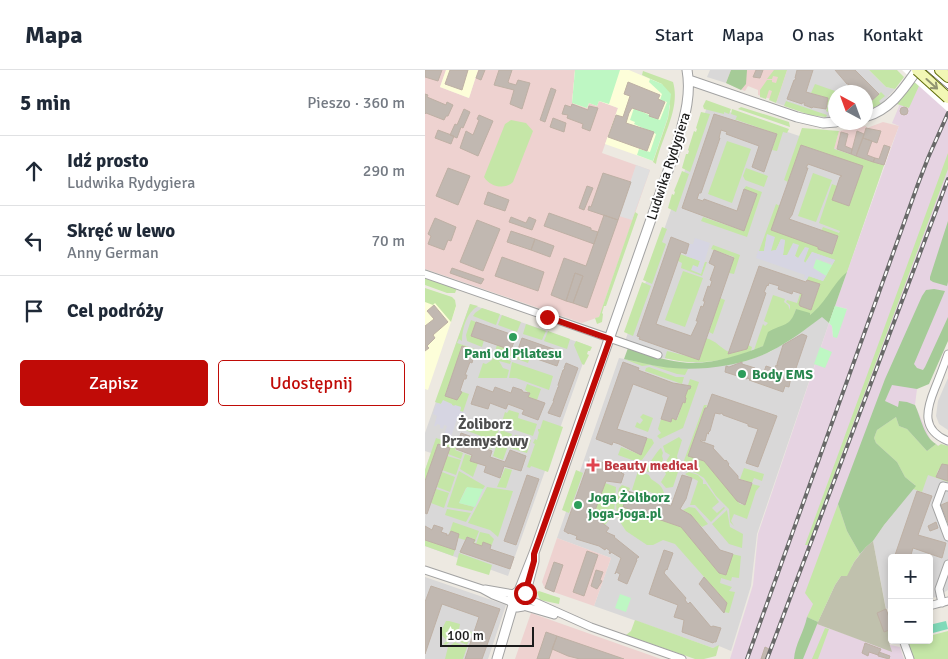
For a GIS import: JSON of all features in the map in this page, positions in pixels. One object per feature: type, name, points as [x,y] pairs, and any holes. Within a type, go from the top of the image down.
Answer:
[{"type":"main road","points":[[917,70],[948,98]]},
{"type":"main road","points":[[940,70],[948,77]]},
{"type":"street","name":"Ludwika Rydygiera","points":[[501,659],[534,554],[676,148],[687,108],[689,80],[687,70]]},
{"type":"street","points":[[873,115],[887,106],[917,70]]},
{"type":"street","points":[[689,80],[797,117],[828,123]]},
{"type":"street","points":[[425,274],[658,355]]},
{"type":"street","points":[[948,354],[929,404],[927,416],[930,426],[936,434],[948,441]]},
{"type":"street","points":[[948,487],[943,486],[936,505],[948,536]]},
{"type":"street","points":[[945,602],[939,588],[948,564]]},
{"type":"street","points":[[425,570],[482,589],[493,595],[519,600],[681,659]]},
{"type":"street","name":"Ludwika Rydygiera","points":[[497,659],[519,600]]},
{"type":"street","points":[[904,644],[909,659]]},
{"type":"shaded area","points":[[425,70],[446,70],[440,87],[469,98],[478,70],[575,70],[572,103],[599,101],[618,108],[602,153],[650,170],[599,317],[582,323],[425,269]]},
{"type":"shaded area","points":[[446,70],[478,70],[469,98],[440,87]]},
{"type":"shaded area","points":[[575,70],[629,70],[662,84],[671,94],[653,161],[605,144],[618,108],[599,101],[597,106],[589,103],[587,108],[572,103]]},
{"type":"shaded area","points":[[710,70],[731,70],[726,83],[707,77]]},
{"type":"shaded area","points":[[731,70],[787,70],[777,101],[758,95],[758,90],[748,86],[745,91],[726,83]]},
{"type":"shaded area","points":[[787,70],[869,70],[886,87],[895,89],[881,104],[873,108],[873,85],[828,85],[828,117],[819,117],[776,103]]},
{"type":"shaded area","points":[[948,70],[948,320],[922,384],[917,389],[915,405],[931,441],[945,450],[873,541],[866,547],[817,624],[891,651],[890,645],[900,647],[904,659],[730,659],[753,585],[758,534],[829,323],[832,326],[833,337],[847,309],[835,306],[899,126],[892,123],[900,104],[909,107],[918,87],[928,74]]},
{"type":"shaded area","points":[[709,105],[884,165],[847,272],[823,304],[772,342],[743,354],[696,363],[654,357],[623,347]]},
{"type":"shaded area","points":[[883,122],[899,126],[884,165],[834,148],[839,131],[873,130],[873,126]]},
{"type":"shaded area","points":[[636,165],[650,170],[632,220],[619,216]]},
{"type":"shaded area","points":[[767,234],[775,237],[771,251],[776,250],[781,239],[785,240],[783,255],[787,255],[793,243],[799,245],[795,256],[798,258],[805,247],[809,248],[805,263],[812,252],[835,260],[832,265],[831,262],[826,262],[825,260],[824,262],[820,258],[819,260],[816,259],[813,268],[826,276],[823,281],[809,276],[807,279],[804,278],[805,275],[756,258],[758,251],[764,251]]},
{"type":"shaded area","points":[[695,238],[710,243],[701,274],[691,270],[693,265],[698,267],[700,261],[686,256],[690,244],[693,244]]},
{"type":"shaded area","points":[[425,292],[454,302],[456,307],[428,390],[425,389]]},
{"type":"shaded area","points":[[470,304],[589,346],[508,576],[425,546],[425,470],[431,453],[425,451],[425,433]]},
{"type":"shaded area","points":[[822,316],[829,323],[757,534],[751,586],[731,651],[719,646],[713,648],[594,606],[611,558],[557,538],[619,358],[674,368],[719,366],[746,361],[770,352],[802,332]]},
{"type":"shaded area","points":[[948,378],[948,430],[939,424],[936,416],[938,401]]},
{"type":"shaded area","points":[[443,400],[454,406],[461,407],[460,411],[466,413],[464,417],[458,416],[451,437],[444,435],[447,426],[444,425],[443,429],[437,424],[434,426],[437,416],[433,414],[435,407],[437,403],[441,404]]},
{"type":"shaded area","points":[[948,446],[948,590],[933,598],[933,554],[888,554],[888,608],[886,609],[873,541]]},
{"type":"shaded area","points":[[557,538],[611,558],[594,606],[545,589],[542,582]]},
{"type":"shaded area","points":[[873,541],[888,615],[888,644],[892,652],[817,624],[835,585]]},
{"type":"shaded area","points":[[425,577],[506,605],[488,659],[425,659]]},
{"type":"shaded area","points":[[531,613],[661,659],[515,659]]},
{"type":"green space","points":[[575,70],[620,70],[609,104],[599,101],[597,106],[589,103],[587,108],[572,103]]},
{"type":"green space","points":[[731,70],[747,70],[746,84],[741,90],[726,83]]},
{"type":"green space","points":[[774,70],[787,70],[776,103],[769,100],[772,91],[769,90],[766,99],[760,97],[760,90],[767,80],[772,80],[772,82],[776,83],[778,77],[773,76],[772,79],[767,79]]},
{"type":"green space","points":[[869,70],[897,70],[904,77],[895,89],[886,87]]},
{"type":"green space","points":[[643,71],[673,82],[675,92],[672,113],[656,164],[653,162],[668,118],[670,106],[662,84],[642,75]]},
{"type":"green space","points":[[650,79],[662,84],[671,94],[668,117],[653,161],[637,155],[639,149],[650,152],[656,134],[634,124],[635,122],[630,120],[634,108],[660,120],[667,102],[660,100],[662,94],[649,82]]},
{"type":"green space","points":[[914,82],[919,86],[909,108],[897,104]]},
{"type":"green space","points":[[815,84],[828,89],[828,98],[811,93]]},
{"type":"green space","points":[[881,92],[885,96],[879,101],[881,104],[873,108],[873,100]]},
{"type":"green space","points":[[706,100],[731,109],[729,114],[704,109],[703,106]]},
{"type":"green space","points":[[786,101],[827,115],[826,117],[810,115],[784,106]]},
{"type":"green space","points":[[741,107],[789,122],[790,127],[738,109]]},
{"type":"green space","points":[[732,109],[789,129],[787,133],[783,132],[777,151],[772,150],[777,134],[737,120],[735,121],[737,116],[731,114]]},
{"type":"green space","points":[[701,112],[710,114],[690,172],[682,168],[694,131],[696,132]]},
{"type":"green space","points":[[511,120],[526,123],[533,131],[513,182],[502,187],[490,183],[484,177],[505,124]]},
{"type":"green space","points":[[802,128],[839,131],[834,149],[884,165],[847,272],[823,304],[809,316],[796,309],[793,318],[788,323],[763,346],[754,350],[763,324],[765,326],[768,323],[764,321],[773,295],[785,299],[784,302],[790,310],[790,305],[786,302],[787,300],[797,303],[800,294],[802,294],[800,306],[811,310],[820,285],[807,280],[808,276],[823,281],[835,260],[812,252],[806,263],[795,256],[783,255],[785,240],[781,239],[776,250],[770,251],[767,235],[764,251],[759,251],[776,204],[780,206],[772,230],[832,254],[838,237],[821,231],[823,227],[839,233],[840,231],[819,223],[832,184],[837,186],[862,166],[801,145],[788,182],[784,180]]},
{"type":"green space","points":[[727,141],[751,149],[732,203],[708,194]]},
{"type":"green space","points":[[948,153],[948,169],[808,545],[805,545]]},
{"type":"green space","points":[[746,168],[768,176],[764,187],[745,180],[743,176]]},
{"type":"green space","points":[[682,171],[689,174],[676,212],[668,208]]},
{"type":"green space","points":[[813,173],[832,180],[816,222],[798,216]]},
{"type":"green space","points":[[746,186],[762,192],[747,237],[701,221],[703,217],[744,231],[757,194],[744,189]]},
{"type":"green space","points":[[635,212],[638,214],[606,306],[604,306],[602,322],[597,324],[595,318],[599,317]]},
{"type":"green space","points":[[948,221],[947,286],[933,282],[930,280],[930,277]]},
{"type":"green space","points":[[662,227],[667,229],[662,242],[666,244],[652,284],[643,280]]},
{"type":"green space","points":[[713,245],[740,255],[734,274],[729,273],[734,257],[711,249]]},
{"type":"green space","points":[[680,254],[700,261],[698,267],[701,273],[705,262],[707,262],[702,276],[681,268],[682,263],[678,261]]},
{"type":"green space","points":[[816,259],[832,265],[826,276],[813,268]]},
{"type":"green space","points":[[683,271],[703,278],[685,327],[665,320]]},
{"type":"green space","points":[[847,272],[829,323],[822,317],[784,344],[761,356],[723,366],[697,369],[654,366],[624,359],[628,348],[667,360],[701,363],[733,357],[763,346],[768,332],[788,322],[796,309],[810,313],[810,315],[816,310]]},
{"type":"green space","points":[[425,277],[457,288],[455,293],[447,293],[425,285]]},
{"type":"green space","points":[[642,282],[651,286],[633,336],[624,332]]},
{"type":"green space","points":[[425,288],[452,297],[455,300],[456,306],[451,322],[435,303],[433,305],[425,302]]},
{"type":"green space","points":[[926,290],[945,291],[914,364],[917,368],[923,370],[925,367],[948,317],[948,341],[929,384],[917,389],[892,385],[885,401],[898,407],[899,401],[915,405],[926,432],[936,444],[927,451],[907,429],[899,426],[896,417],[877,430],[874,438],[876,443],[897,462],[905,477],[916,486],[873,541],[860,554],[847,531],[838,504],[885,379],[922,296]]},
{"type":"green space","points":[[720,298],[725,300],[713,334],[709,332]]},
{"type":"green space","points":[[470,304],[478,306],[468,316],[464,326],[462,341],[459,339],[457,343],[484,352],[481,360],[472,355],[474,350],[462,346],[445,395],[456,400],[458,395],[460,395],[460,391],[469,394],[463,412],[460,411],[461,407],[443,401],[441,404],[435,402]]},
{"type":"green space","points":[[835,306],[847,309],[837,338],[833,337],[832,326],[829,323]]},
{"type":"green space","points":[[482,308],[500,314],[496,325],[473,316]]},
{"type":"green space","points":[[502,315],[521,322],[517,332],[498,325]]},
{"type":"green space","points":[[471,320],[476,322],[471,336],[484,340],[482,347],[467,341],[466,335]]},
{"type":"green space","points":[[526,324],[546,331],[542,340],[523,334]]},
{"type":"green space","points":[[548,331],[570,339],[567,349],[544,341]]},
{"type":"green space","points":[[706,338],[729,352],[729,354],[746,349],[748,345],[752,347],[751,351],[741,355],[708,362],[686,362],[665,358],[667,351],[699,359]]},
{"type":"green space","points":[[576,341],[592,347],[588,351],[587,354],[589,355],[584,365],[574,345]]},
{"type":"green space","points":[[497,345],[530,357],[528,363],[495,351]]},
{"type":"green space","points":[[820,347],[832,352],[825,368],[814,364]]},
{"type":"green space","points":[[494,356],[511,361],[510,364],[499,361],[503,368],[509,370],[507,378],[478,378],[483,363],[486,364]]},
{"type":"green space","points":[[624,359],[657,366],[688,369],[685,375],[677,374],[650,365],[642,366]]},
{"type":"green space","points":[[512,362],[553,376],[549,390],[516,378],[509,378]]},
{"type":"green space","points":[[649,367],[676,377],[684,377],[682,384],[645,371]]},
{"type":"green space","points":[[690,379],[699,382],[683,428],[660,439],[657,436],[661,433],[658,429],[661,419],[670,422],[672,418],[677,420],[683,402],[685,403],[688,389],[691,387],[688,385]]},
{"type":"green space","points":[[527,384],[541,389],[537,400],[528,397],[529,393],[525,390]]},
{"type":"green space","points":[[704,405],[707,405],[688,456],[704,461],[740,504],[745,505],[752,484],[760,486],[756,491],[747,519],[734,514],[731,521],[734,526],[730,522],[729,509],[716,496],[704,478],[696,473],[681,469]]},
{"type":"green space","points":[[509,410],[519,413],[518,418],[537,424],[533,436],[501,425],[505,412],[507,413]]},
{"type":"green space","points":[[643,414],[653,418],[648,432],[635,427],[637,422],[640,424],[643,420],[640,417]]},
{"type":"green space","points":[[896,417],[899,426],[907,429],[927,451],[936,444],[938,446],[941,444],[948,446],[948,466],[938,470],[936,477],[948,482],[928,475],[922,492],[913,489],[915,485],[905,477],[897,462],[876,443],[874,438],[877,430]]},
{"type":"green space","points":[[469,419],[499,429],[492,449],[479,445],[481,436],[465,430]]},
{"type":"green space","points":[[543,420],[563,427],[548,472],[531,466],[530,468],[527,467],[535,444],[533,443],[535,439],[537,440],[538,429],[540,429]]},
{"type":"green space","points":[[501,430],[512,434],[503,460],[493,456]]},
{"type":"green space","points":[[515,435],[531,440],[527,453],[510,448]]},
{"type":"green space","points":[[679,437],[682,440],[677,456],[679,466],[665,463],[670,455],[665,452],[663,446]]},
{"type":"green space","points":[[436,438],[457,445],[455,450],[463,453],[461,459],[448,454],[450,448],[438,444],[425,481],[425,470]]},
{"type":"green space","points":[[647,438],[652,439],[654,443],[642,460],[632,460],[618,455],[621,447],[641,455]]},
{"type":"green space","points":[[661,448],[663,453],[662,463],[654,465],[649,472],[638,469],[646,466]]},
{"type":"green space","points":[[465,454],[471,456],[470,461],[478,463],[473,477],[460,469]]},
{"type":"green space","points":[[447,456],[461,460],[456,475],[442,470]]},
{"type":"green space","points":[[667,465],[679,469],[673,487],[666,488],[661,482],[666,474],[662,466]]},
{"type":"green space","points":[[505,468],[512,470],[506,488],[497,487]]},
{"type":"green space","points":[[744,468],[764,474],[762,481],[754,478],[752,483],[740,479]]},
{"type":"green space","points":[[576,470],[583,473],[569,513],[562,510]]},
{"type":"green space","points":[[459,471],[485,486],[483,489],[466,488],[459,503],[474,507],[472,511],[447,507]]},
{"type":"green space","points":[[638,471],[649,475],[660,486],[667,501],[657,498],[658,495],[644,490],[642,493],[632,490]]},
{"type":"green space","points":[[442,472],[455,477],[450,492],[437,487]]},
{"type":"green space","points":[[689,472],[698,475],[703,480],[703,484],[706,484],[719,502],[712,508],[717,513],[725,508],[711,522],[695,505],[690,505],[698,481],[685,474]]},
{"type":"green space","points":[[605,483],[616,487],[614,513],[605,525],[593,516]]},
{"type":"green space","points":[[622,485],[630,488],[623,506],[681,527],[719,573],[725,575],[732,554],[741,556],[739,578],[732,577],[731,581],[721,578],[720,583],[732,587],[729,591],[735,592],[729,613],[724,612],[727,603],[675,544],[663,540],[653,545],[647,545],[626,531],[617,516],[616,503],[619,488]]},
{"type":"green space","points":[[467,487],[483,489],[475,507],[459,503]]},
{"type":"green space","points":[[487,487],[513,491],[498,537],[490,530],[468,523]]},
{"type":"green space","points":[[436,489],[449,493],[444,508],[431,503]]},
{"type":"green space","points":[[838,504],[847,531],[860,554],[847,576],[841,576],[835,585],[818,622],[807,617],[813,604],[805,593]]},
{"type":"green space","points":[[689,507],[695,508],[708,524],[702,527],[683,510]]},
{"type":"green space","points":[[447,509],[471,513],[466,522],[445,515]]},
{"type":"green space","points":[[727,510],[730,527],[743,534],[742,548],[729,544],[712,524]]},
{"type":"green space","points":[[453,522],[479,531],[474,544],[474,539],[467,537],[465,540],[458,538],[451,531],[449,534]]},
{"type":"green space","points":[[480,532],[489,534],[494,539],[490,549],[483,543],[482,546],[476,544]]},
{"type":"green space","points":[[425,540],[455,550],[453,556],[425,546]]},
{"type":"green space","points":[[459,553],[492,565],[489,575],[456,565]]},
{"type":"green space","points":[[537,592],[560,598],[559,604],[540,600]]},
{"type":"green space","points":[[620,594],[631,598],[626,612],[615,608]]},
{"type":"green space","points":[[807,617],[818,622],[803,659],[794,659],[796,648]]},
{"type":"green space","points":[[635,620],[713,648],[719,645],[716,656],[695,659],[626,635],[631,631]]},
{"type":"green space","points":[[446,621],[460,624],[455,636],[446,645],[443,644],[447,641],[440,633]]},
{"type":"green space","points":[[946,621],[948,629],[933,633],[933,624]]},
{"type":"green space","points":[[825,628],[829,629],[818,659],[812,659]]},
{"type":"green space","points":[[463,630],[472,632],[467,645],[455,640]]},
{"type":"green space","points":[[948,631],[948,659],[914,659],[909,644],[933,644],[933,635]]},
{"type":"green space","points":[[455,642],[467,647],[463,659],[445,659],[448,647]]},
{"type":"pier","points":[[902,70],[948,70],[948,112],[919,86]]},
{"type":"building","points":[[425,70],[442,70],[438,81],[425,77]]},
{"type":"building","points":[[450,70],[468,70],[462,90],[445,84]]},
{"type":"building","points":[[479,70],[485,70],[481,80],[476,78]]},
{"type":"building","points":[[499,70],[512,70],[509,83],[516,85],[518,80],[530,83],[522,109],[510,104],[514,90],[494,85]]},
{"type":"building","points":[[756,70],[763,70],[760,78],[753,77]]},
{"type":"building","points":[[797,70],[813,70],[806,92],[828,98],[826,109],[812,108],[804,105],[805,103],[802,104],[787,99]]},
{"type":"building","points":[[835,70],[855,70],[870,85],[848,85]]},
{"type":"building","points":[[628,82],[660,95],[658,99],[665,102],[658,119],[632,108],[629,113],[626,123],[654,132],[647,151],[608,137],[616,115],[623,117],[630,96],[624,94]]},
{"type":"building","points":[[551,88],[556,90],[545,122],[540,120]]},
{"type":"building","points":[[873,88],[879,94],[873,99]]},
{"type":"building","points":[[425,94],[428,95],[427,97],[446,105],[447,102],[453,105],[444,120],[425,114]]},
{"type":"building","points":[[572,104],[588,110],[589,106],[598,108],[590,131],[582,128],[583,124],[567,118],[568,115],[562,114],[565,105],[571,107]]},
{"type":"building","points":[[904,107],[908,111],[904,115],[900,111]]},
{"type":"building","points":[[464,109],[470,112],[457,138],[450,135]]},
{"type":"building","points":[[714,114],[777,134],[764,172],[752,167],[759,146],[726,134],[727,132],[721,130],[701,193],[699,193],[697,199],[703,201],[704,199],[737,211],[744,189],[757,194],[744,231],[682,208]]},
{"type":"building","points":[[479,115],[493,121],[478,156],[460,148],[466,131],[473,135]]},
{"type":"building","points":[[553,118],[566,123],[564,132],[550,127]]},
{"type":"building","points":[[438,130],[454,136],[451,144],[435,138]]},
{"type":"building","points":[[865,130],[881,131],[877,143],[863,138]]},
{"type":"building","points":[[857,131],[864,134],[856,156],[851,154]]},
{"type":"building","points":[[841,132],[848,134],[845,146],[852,149],[851,154],[837,149]]},
{"type":"building","points":[[863,138],[872,141],[867,155],[875,158],[873,162],[856,156]]},
{"type":"building","points":[[801,145],[863,166],[849,206],[832,200],[842,176],[808,164],[806,168],[808,168],[789,219],[838,236],[832,254],[771,230]]},
{"type":"building","points":[[884,145],[890,147],[884,165],[873,162],[875,158],[879,159]]},
{"type":"building","points":[[448,168],[470,176],[458,205],[436,196]]},
{"type":"building","points":[[603,173],[631,182],[618,220],[588,210],[589,206],[591,207]]},
{"type":"building","points":[[587,186],[593,188],[584,210],[579,208]]},
{"type":"building","points":[[488,192],[509,200],[505,211],[484,204]]},
{"type":"building","points":[[549,213],[598,232],[594,244],[544,226]]},
{"type":"building","points":[[604,215],[618,220],[587,308],[573,303],[583,276],[575,273],[566,301],[551,295],[564,258],[586,266]]},
{"type":"building","points":[[511,217],[526,223],[529,217],[536,220],[532,230],[509,222]]},
{"type":"building","points":[[435,218],[456,227],[451,241],[448,240],[444,250],[428,244],[431,236],[428,234]]},
{"type":"building","points":[[477,220],[500,229],[483,271],[460,262]]},
{"type":"building","points":[[511,231],[535,239],[531,250],[507,242]]},
{"type":"building","points":[[671,237],[689,244],[686,254],[681,252],[656,324],[691,336],[698,321],[696,321],[701,306],[703,307],[708,286],[710,287],[712,281],[710,280],[715,266],[709,263],[714,250],[734,258],[699,360],[639,339],[640,337],[637,336]]},
{"type":"building","points":[[535,239],[554,246],[550,257],[531,250]]},
{"type":"building","points":[[502,257],[544,272],[538,291],[495,276]]},
{"type":"building","points":[[759,266],[806,282],[807,280],[820,284],[811,310],[800,306],[802,294],[793,291],[792,294],[778,289],[779,286],[769,283],[764,292],[766,293],[747,349],[728,354]]},
{"type":"building","points":[[452,268],[484,279],[481,284],[450,273]]},
{"type":"building","points":[[575,273],[583,276],[573,303],[566,301]]},
{"type":"building","points":[[434,305],[448,322],[433,335],[435,338],[425,351],[425,326],[434,319],[427,311]]},
{"type":"building","points":[[476,322],[516,336],[511,350],[471,336]]},
{"type":"building","points":[[802,334],[807,336],[789,387],[785,386],[783,392],[750,379],[725,372],[726,366],[729,367],[742,362],[742,364],[755,368],[756,372],[756,369],[764,372],[766,366],[775,369],[776,365],[778,366],[783,345]]},
{"type":"building","points":[[522,338],[562,352],[557,366],[517,352]]},
{"type":"building","points":[[462,346],[474,350],[471,359],[473,359],[472,363],[470,362],[465,375],[467,375],[466,379],[464,379],[460,391],[462,392],[457,400],[445,396]]},
{"type":"building","points":[[623,362],[639,368],[638,370],[673,383],[691,386],[688,389],[685,403],[683,402],[676,420],[672,418],[671,422],[661,419],[668,397],[633,384],[617,429],[647,438],[641,455],[619,444],[613,442],[612,445],[596,439]]},
{"type":"building","points":[[566,363],[578,368],[560,417],[548,413],[554,401]]},
{"type":"building","points":[[477,386],[493,392],[495,387],[511,393],[513,387],[530,393],[528,397],[545,403],[538,420],[522,414],[524,410],[508,404],[506,409],[490,403],[488,409],[471,404]]},
{"type":"building","points":[[712,394],[777,416],[758,467],[746,463],[758,429],[748,426],[748,424],[722,413],[715,413],[709,434],[707,433],[705,441],[700,441],[714,446],[713,448],[726,460],[738,476],[738,479],[752,483],[745,505],[737,501],[704,461],[688,456]]},
{"type":"building","points":[[461,433],[478,439],[476,445],[492,451],[490,457],[505,462],[510,450],[526,456],[521,471],[504,466],[500,478],[484,472],[486,466],[470,461],[472,455],[456,449]]},
{"type":"building","points":[[438,444],[450,448],[427,514],[425,513],[425,481]]},
{"type":"building","points":[[590,458],[624,470],[621,473],[624,474],[621,483],[606,481],[593,516],[609,528],[606,532],[615,536],[639,557],[636,559],[627,584],[618,580],[620,574],[616,572],[615,574],[621,558],[611,552],[610,554],[610,551],[606,548],[605,550],[599,546],[576,539],[577,536],[564,531]]},
{"type":"building","points":[[942,464],[948,465],[948,481],[936,477]]},
{"type":"building","points":[[527,475],[539,479],[516,545],[504,541]]},
{"type":"building","points":[[682,475],[692,478],[686,499],[680,509],[691,515],[720,550],[733,554],[726,575],[719,573],[681,527],[623,507],[628,491],[671,506]]},
{"type":"building","points":[[917,491],[932,496],[918,535],[946,543],[942,558],[913,548],[911,554],[895,554]]},
{"type":"building","points":[[948,502],[948,523],[941,505]]},
{"type":"building","points":[[936,522],[938,528],[930,531],[928,526]]},
{"type":"building","points":[[434,525],[443,528],[441,532],[446,535],[449,535],[451,531],[459,534],[455,550],[425,540],[425,526],[432,530]]},
{"type":"building","points":[[467,537],[475,540],[473,543],[482,546],[483,542],[491,545],[490,549],[514,557],[510,569],[460,552]]},
{"type":"building","points":[[664,550],[673,553],[667,570],[664,573],[686,598],[685,600],[688,604],[690,602],[711,627],[721,628],[716,642],[713,643],[682,632],[684,620],[674,617],[678,605],[649,594]]},
{"type":"building","points":[[587,551],[598,555],[584,596],[573,592]]},
{"type":"building","points":[[554,562],[563,565],[554,592],[545,588]]},
{"type":"building","points":[[596,570],[603,572],[600,580],[602,581],[597,589],[591,586]]},
{"type":"building","points":[[704,577],[727,603],[724,613],[699,584]]},
{"type":"building","points":[[431,586],[500,609],[482,659],[465,659],[479,617],[442,604],[425,654],[425,602]]},
{"type":"building","points":[[886,609],[888,630],[884,632],[877,613]]},
{"type":"building","points":[[546,632],[557,636],[549,659],[537,659]]},
{"type":"building","points":[[557,636],[624,659],[580,659],[568,656],[552,649]]},
{"type":"building","points":[[865,643],[881,649],[878,655],[869,652],[868,656],[862,653]]},
{"type":"building","points":[[765,647],[769,649],[765,659],[761,659]]},
{"type":"building","points":[[879,652],[890,656],[889,659],[878,656]]},
{"type":"tram line","points":[[926,70],[948,89]]},
{"type":"railway","points":[[747,659],[918,184],[948,113]]},
{"type":"railway","points":[[767,659],[948,179]]},
{"type":"place","name":"Pani od Pilatesu","points":[[513,337]]},
{"type":"place","name":"Body EMS","points":[[742,374]]},
{"type":"place","name":"Beauty medical","points":[[593,465]]},
{"type":"place","name":"Joga Żoliborz joga-joga.pl","points":[[578,505]]},
{"type":"district","name":"Żoliborz Przemysłowy","points":[[485,432]]},
{"type":"route","points":[[525,593],[530,580],[535,558],[534,554],[610,339],[547,317]]}]
